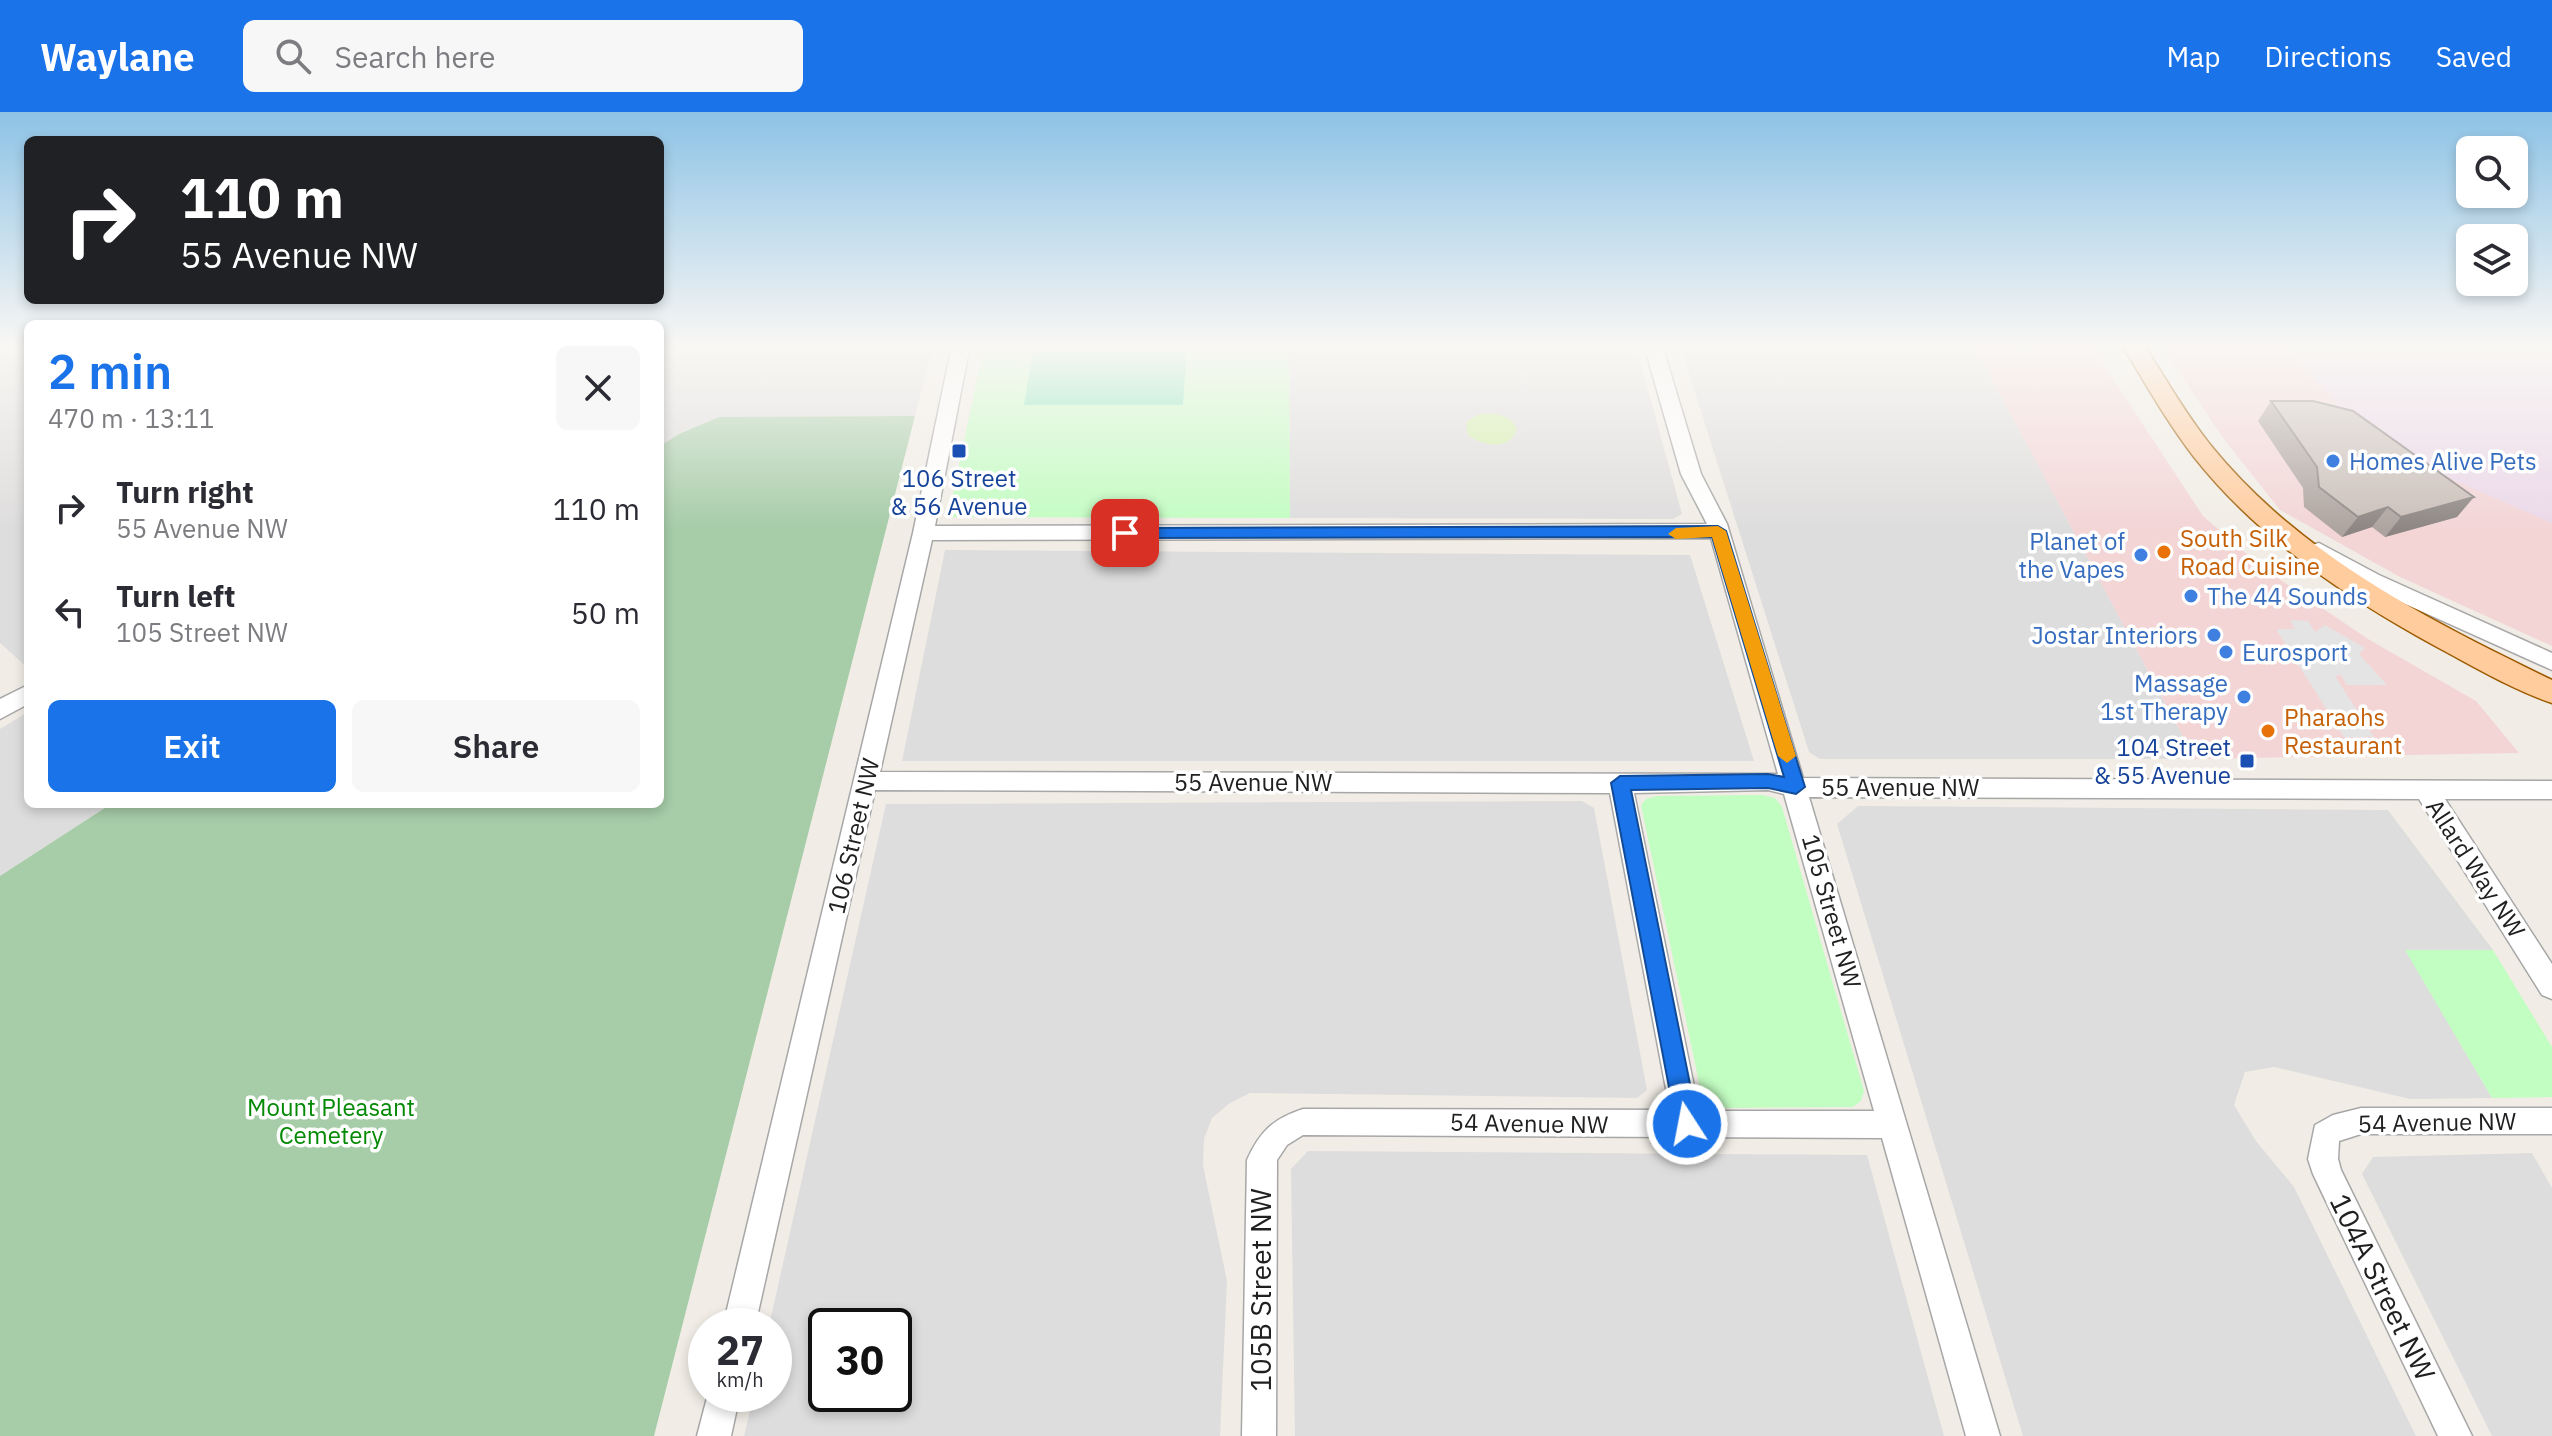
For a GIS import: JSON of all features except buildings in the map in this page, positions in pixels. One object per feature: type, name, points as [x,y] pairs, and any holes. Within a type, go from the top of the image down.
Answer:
[{"type":"main road","points":[[2174,407],[2206,456],[2256,510],[2298,546],[2366,595],[2552,692]]},
{"type":"street","name":"106 Street NW","points":[[743,1308],[923,533],[949,407]]},
{"type":"street","name":"105 Street NW","points":[[1671,407],[1691,474],[1718,531],[1796,787],[1983,1436]]},
{"type":"street","points":[[2256,510],[2371,580],[2552,662]]},
{"type":"street","points":[[923,533],[1718,531]]},
{"type":"street","name":"55 Avenue NW","points":[[865,781],[1768,781],[1796,787],[2552,790]]},
{"type":"street","points":[[1620,783],[1687,1124]]},
{"type":"street","name":"Allard Way NW","points":[[2426,790],[2552,987]]},
{"type":"street","name":"54 Avenue NW","points":[[2325,1135],[2333,1128],[2361,1121],[2552,1121]]},
{"type":"street","name":"54 Avenue NW","points":[[1268,1144],[1279,1133],[1303,1122],[1894,1125]]},
{"type":"street","name":"104A Street NW","points":[[2325,1135],[2323,1159],[2328,1174],[2455,1436]]},
{"type":"street","name":"105B Street NW","points":[[1259,1436],[1260,1176],[1268,1144]]},
{"type":"street","points":[[714,1436],[720,1412]]},
{"type":"shaded area","points":[[0,407],[24,407],[24,664],[0,643]]},
{"type":"shaded area","points":[[664,407],[917,407],[915,416],[719,417],[664,443]]},
{"type":"shaded area","points":[[1289,407],[1653,407],[1682,514],[1673,519],[1290,518]]},
{"type":"shaded area","points":[[1700,407],[2007,407],[2195,759],[1820,759],[1809,752]]},
{"type":"shaded area","points":[[2007,407],[2131,407],[2203,516],[2263,568],[2368,639],[2476,701],[2519,753],[2195,759]]},
{"type":"shaded area","points":[[2202,407],[2338,407],[2350,420],[2552,523],[2552,646],[2400,577],[2280,510]]},
{"type":"shaded area","points":[[2338,407],[2552,407],[2552,523],[2412,462],[2350,420]]},
{"type":"shaded area","points":[[945,550],[1690,555],[1754,761],[902,761]]},
{"type":"shaded area","points":[[2290,620],[2308,621],[2315,632],[2325,625],[2365,648],[2359,654],[2387,685],[2347,685],[2341,675],[2335,676],[2374,737],[2344,737],[2276,629],[2295,629]]},
{"type":"shaded area","points":[[24,714],[24,808],[105,808],[0,876],[0,729]]},
{"type":"shaded area","points":[[1582,801],[1594,808],[1647,1090],[1637,1098],[1250,1093],[1230,1103],[1212,1118],[1204,1139],[1203,1165],[1227,1281],[1220,1436],[744,1436],[750,1412],[792,1412],[792,1308],[773,1308],[886,804]]},
{"type":"shaded area","points":[[1858,806],[2388,810],[2493,950],[2406,950],[2492,1098],[2410,1099],[2274,1067],[2245,1072],[2234,1105],[2256,1141],[2294,1187],[2416,1436],[2023,1436],[1837,824]]},
{"type":"shaded area","points":[[1308,1151],[1867,1155],[1944,1436],[1295,1436],[1291,1169]]},
{"type":"shaded area","points":[[2532,1153],[2552,1188],[2552,1436],[2492,1436],[2362,1174],[2373,1157]]},
{"type":"green space","points":[[971,407],[1289,407],[1290,518],[952,517],[949,513]]},
{"type":"green space","points":[[1479,414],[1505,417],[1515,425],[1517,429],[1509,441],[1489,444],[1468,435],[1466,422]]},
{"type":"green space","name":"Mount Pleasant Cemetery","points":[[915,416],[654,1436],[0,1436],[0,876],[105,808],[664,808],[664,443],[719,417]]},
{"type":"green space","points":[[1762,795],[1775,798],[1782,807],[1864,1091],[1861,1101],[1853,1107],[1721,1108],[1709,1103],[1701,1092],[1641,805],[1646,799],[1657,796]]},
{"type":"green space","points":[[2405,950],[2493,950],[2552,1047],[2552,1097],[2492,1098]]},
{"type":"slow traffic","points":[[1676,534],[1718,531],[1787,756]]},
{"type":"place","name":"106 Street & 56 Avenue","points":[[959,451]]},
{"type":"place","name":"Homes Alive Pets","points":[[2333,461]]},
{"type":"place","name":"South Silk Road Cuisine","points":[[2164,552]]},
{"type":"place","name":"Planet of the Vapes","points":[[2141,555]]},
{"type":"place","name":"The 44 Sounds","points":[[2191,596]]},
{"type":"place","name":"Jostar Interiors","points":[[2214,635]]},
{"type":"place","name":"Eurosport","points":[[2226,652]]},
{"type":"place","name":"Massage 1st Therapy","points":[[2244,697]]},
{"type":"place","name":"Pharaohs Restaurant","points":[[2268,731]]},
{"type":"place","name":"104 Street & 55 Avenue","points":[[2247,761]]},
{"type":"route","points":[[1125,533],[1675,534],[1718,531],[1796,787],[1768,781],[1620,783],[1687,1124]]}]
